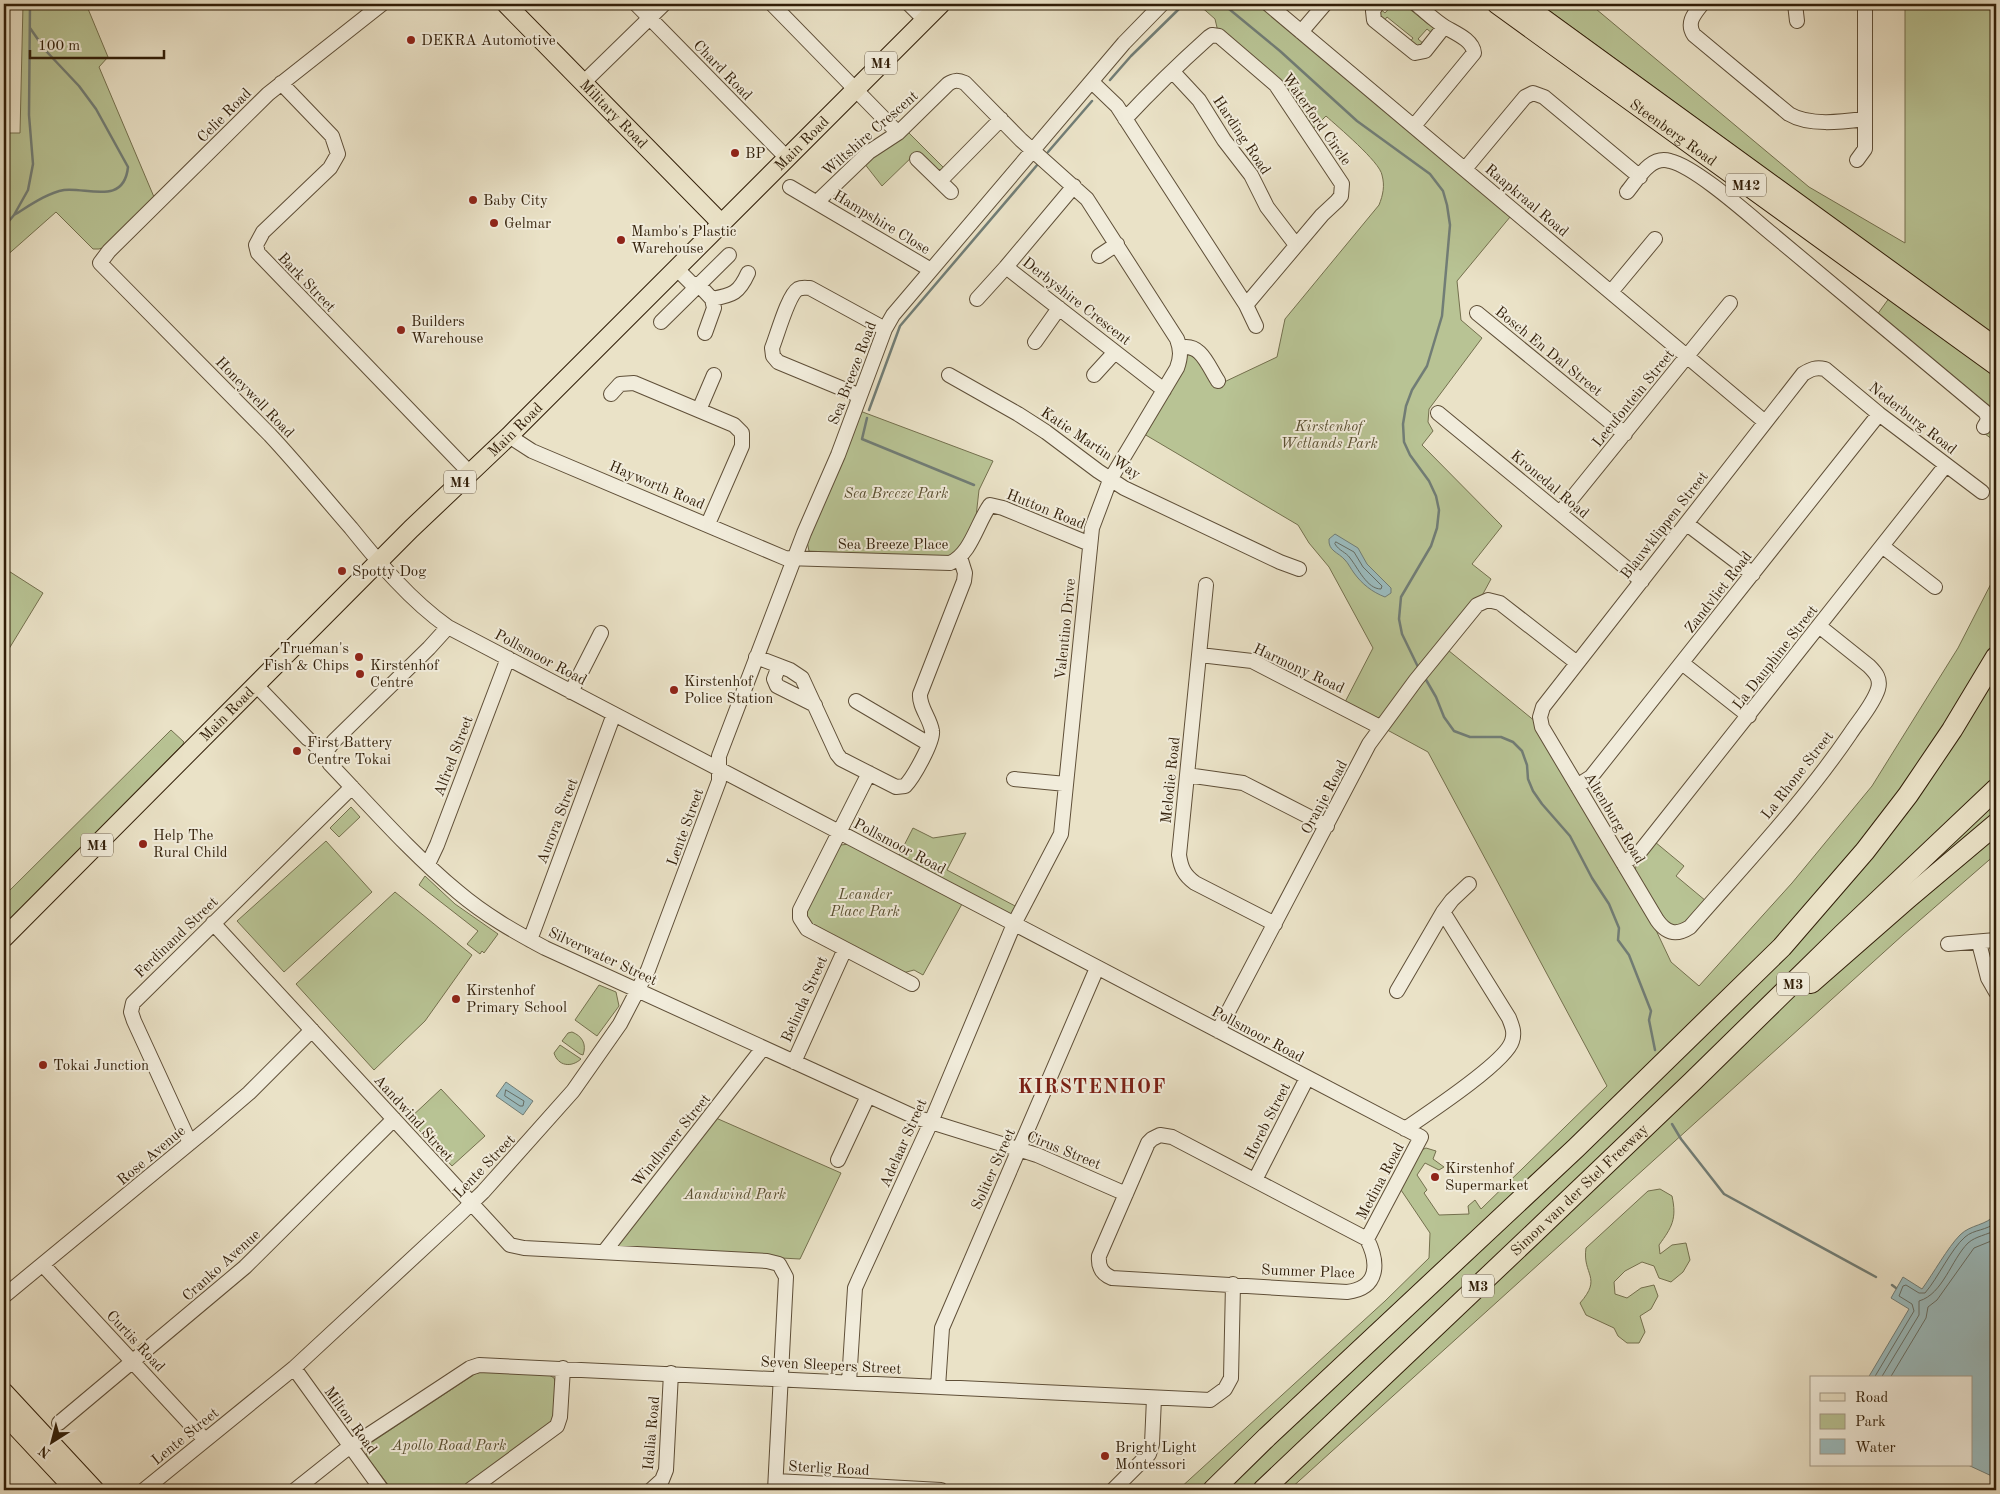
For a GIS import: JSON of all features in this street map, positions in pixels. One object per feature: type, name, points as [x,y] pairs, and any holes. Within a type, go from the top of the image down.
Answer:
[{"type":"highway","name":"M3","points":[[1213,1490],[1267,1437],[1576,1148],[1782,947],[1865,851],[1908,795],[1952,730],[1996,657]]},
{"type":"highway","name":"Simon van der Stel Freeway","points":[[1263,1490],[1692,1082],[1996,789]]},
{"type":"highway","points":[[1692,1082],[1703,1078],[1721,1063],[1907,898],[1996,824]]},
{"type":"main road","name":"Military Road","points":[[506,4],[722,222]]},
{"type":"main road","name":"Main Road","points":[[4,938],[378,562],[509,436],[941,4]]},
{"type":"main road","name":"Steenberg Road","points":[[1496,4],[1996,366]]},
{"type":"main road","name":"Steenberg Road","points":[[1524,4],[1996,347]]},
{"type":"main road","points":[[4,1392],[95,1490]]},
{"type":"main road","points":[[4,1414],[75,1490]]},
{"type":"street","name":"Celie Road","points":[[100,262],[108,251],[281,83],[382,4]]},
{"type":"street","name":"Chard Road","points":[[636,4],[788,159]]},
{"type":"street","points":[[583,83],[664,4]]},
{"type":"street","points":[[772,4],[898,133]]},
{"type":"street","points":[[909,4],[925,20]]},
{"type":"street","name":"Sea Breeze Road","points":[[720,770],[719,756],[795,558],[838,455],[884,329],[931,270],[1124,43],[1162,4]]},
{"type":"street","name":"Raapkraal Road","points":[[1268,4],[1765,422]]},
{"type":"street","points":[[1301,32],[1324,4]]},
{"type":"street","points":[[1377,4],[1373,11],[1374,20],[1415,53],[1424,51],[1444,27]]},
{"type":"street","points":[[1414,126],[1474,53],[1471,44],[1456,32],[1444,27],[1416,4]]},
{"type":"street","points":[[1702,4],[1691,19],[1690,29],[1694,35],[1789,114],[1806,120],[1864,120]]},
{"type":"street","points":[[1795,4],[1797,21]]},
{"type":"street","points":[[1857,160],[1865,148],[1865,4]]},
{"type":"street","name":"Waterford Circle","points":[[1125,119],[1156,85],[1173,72],[1209,37],[1219,36],[1276,85],[1342,184],[1341,196],[1322,215],[1246,305]]},
{"type":"street","name":"Harding Road","points":[[1173,72],[1199,100],[1224,140],[1252,175],[1267,207],[1296,245]]},
{"type":"street","name":"Wiltshire Crescent","points":[[816,202],[869,152],[898,133],[948,84],[956,80],[965,83],[1034,150]]},
{"type":"street","points":[[1092,82],[1117,106],[1246,305],[1256,326]]},
{"type":"street","name":"Bark Street","points":[[281,83],[332,136],[338,154],[330,168],[263,232],[256,245],[258,253],[470,473]]},
{"type":"street","points":[[1465,169],[1525,97],[1533,93],[1544,97],[1640,177]]},
{"type":"street","points":[[940,181],[1001,120]]},
{"type":"street","points":[[1034,150],[1087,199],[1177,338],[1180,348],[1192,346],[1198,350],[1218,381]]},
{"type":"street","points":[[917,159],[951,192]]},
{"type":"street","points":[[1627,192],[1657,160],[1670,160],[1690,171],[1740,208],[1985,412],[1988,416],[1988,421],[1984,427]]},
{"type":"street","name":"Derbyshire Crescent","points":[[1074,186],[1006,267],[1164,390]]},
{"type":"street","name":"Hampshire Close","points":[[790,187],[931,270]]},
{"type":"street","points":[[1611,292],[1655,239]]},
{"type":"street","points":[[1099,256],[1117,244]]},
{"type":"street","points":[[661,322],[729,255]]},
{"type":"street","name":"Honeywell Road","points":[[100,262],[297,464],[378,562]]},
{"type":"street","points":[[680,265],[698,278],[698,284],[712,299],[714,308],[705,333]]},
{"type":"street","points":[[977,299],[1006,267]]},
{"type":"street","points":[[712,299],[731,295],[743,284],[748,273]]},
{"type":"street","points":[[860,396],[782,364],[775,359],[772,348],[792,296],[799,288],[810,288],[884,329]]},
{"type":"street","name":"Leeufontein Street","points":[[1560,513],[1730,303]]},
{"type":"street","points":[[1035,342],[1059,308]]},
{"type":"street","name":"Bosch En Dal Street","points":[[1477,313],[1624,434]]},
{"type":"street","name":"Valentino Drive","points":[[1014,924],[1061,834],[1092,528],[1110,480],[1177,368],[1180,348]]},
{"type":"street","points":[[1094,376],[1115,352]]},
{"type":"street","name":"Blauwklippen Street","points":[[1540,717],[1543,707],[1803,374],[1817,367],[1825,369]]},
{"type":"street","name":"Nederburg Road","points":[[1825,369],[1880,414],[1982,492]]},
{"type":"street","points":[[699,410],[714,375]]},
{"type":"street","name":"Katie Martin Way","points":[[949,375],[1018,414],[1110,480],[1280,562],[1299,569]]},
{"type":"street","points":[[611,394],[620,384],[634,383],[734,424],[742,433],[743,439],[708,524]]},
{"type":"street","name":"Kronedal Road","points":[[1438,413],[1642,581]]},
{"type":"street","name":"Zandvliet Road","points":[[1577,786],[1591,778],[1880,414]]},
{"type":"street","name":"Hayworth Road","points":[[509,436],[532,451],[785,558],[795,558]]},
{"type":"street","name":"La Dauphine Street","points":[[1623,863],[1639,853],[1946,465]]},
{"type":"street","name":"Sea Breeze Place","points":[[795,558],[950,563],[960,557],[990,505]]},
{"type":"street","name":"Hutton Road","points":[[990,505],[1003,508],[1090,544]]},
{"type":"street","points":[[1687,524],[1753,574]]},
{"type":"street","points":[[1882,546],[1935,588]]},
{"type":"street","points":[[756,657],[802,678],[839,757],[896,787],[905,786],[912,778],[929,744],[932,732],[921,703],[920,694],[964,581],[965,573],[960,557]]},
{"type":"street","name":"Pollsmoor Road","points":[[378,562],[420,606],[448,627],[1421,1137]]},
{"type":"street","name":"Melodie Road","points":[[1206,585],[1179,855],[1184,873],[1195,883],[1275,924]]},
{"type":"street","name":"Oranje Road","points":[[1218,1031],[1369,744],[1422,672],[1477,605],[1488,600],[1500,604],[1577,663]]},
{"type":"street","name":"La Rhone Street","points":[[1668,932],[1676,933],[1690,927],[1769,838],[1827,767],[1875,695],[1879,680],[1876,673],[1819,626]]},
{"type":"street","points":[[326,756],[327,750],[334,741],[430,648],[448,627]]},
{"type":"street","points":[[571,692],[601,633]]},
{"type":"street","name":"Harmony Road","points":[[1200,655],[1252,661],[1380,727]]},
{"type":"street","name":"Alfred Street","points":[[428,864],[437,845],[508,658]]},
{"type":"street","points":[[1682,663],[1749,716]]},
{"type":"street","points":[[779,666],[774,679],[777,686],[815,705]]},
{"type":"street","name":"Silverwater Street","points":[[256,685],[428,864],[477,907],[530,940],[868,1096],[931,1122]]},
{"type":"street","points":[[856,701],[929,744]]},
{"type":"street","name":"Aurora Street","points":[[530,940],[614,714]]},
{"type":"street","name":"Altenburg Road","points":[[1540,717],[1542,727],[1577,786],[1662,927],[1668,932]]},
{"type":"street","name":"Lente Street","points":[[144,1490],[294,1368],[471,1204],[529,1143],[573,1092],[620,1024],[638,991],[716,791],[720,770]]},
{"type":"street","points":[[869,773],[800,910],[800,918],[807,929],[912,984]]},
{"type":"street","points":[[1187,775],[1243,783],[1327,826]]},
{"type":"street","points":[[1014,779],[1066,784]]},
{"type":"street","name":"Ferdinand Street","points":[[190,1143],[131,1012],[133,1003],[352,787]]},
{"type":"street","points":[[1398,991],[1443,912],[1452,900],[1469,884]]},
{"type":"street","points":[[1405,1129],[1502,1057],[1512,1041],[1514,1031],[1509,1018],[1443,912]]},
{"type":"street","name":"Aandwind Street","points":[[213,923],[471,1204],[505,1240],[518,1248],[768,1261],[780,1264],[786,1277],[780,1379]]},
{"type":"street","name":"Adelaar Street","points":[[849,1382],[855,1288],[931,1122],[1014,924]]},
{"type":"street","points":[[1948,944],[1979,943],[1996,940]]},
{"type":"street","points":[[1979,943],[1988,978],[1996,992]]},
{"type":"street","name":"Belinda Street","points":[[794,1062],[845,949]]},
{"type":"street","name":"Soliter Street","points":[[938,1387],[942,1328],[1097,968]]},
{"type":"street","name":"Rose Avenue","points":[[4,1296],[249,1093],[312,1030]]},
{"type":"street","name":"Windhover Street","points":[[604,1252],[764,1048]]},
{"type":"street","name":"Horeb Street","points":[[1255,1180],[1307,1078]]},
{"type":"street","points":[[838,1160],[868,1096]]},
{"type":"street","name":"Cranko Avenue","points":[[59,1423],[245,1267],[394,1119]]},
{"type":"street","name":"Cirus Street","points":[[931,1122],[1020,1149],[1126,1194]]},
{"type":"street","name":"Summer Place","points":[[1160,1135],[1172,1137],[1255,1180],[1367,1239],[1374,1261],[1373,1275],[1370,1283],[1358,1290],[1347,1292],[1112,1278],[1107,1276],[1099,1266],[1099,1256],[1148,1143],[1152,1139],[1160,1135]]},
{"type":"street","name":"Medina Road","points":[[1367,1239],[1421,1137]]},
{"type":"street","name":"Curtis Road","points":[[43,1265],[205,1440]]},
{"type":"street","name":"Seven Sleepers Street","points":[[295,1490],[335,1457],[470,1368],[487,1364],[1210,1400],[1218,1396],[1229,1383],[1233,1284]]},
{"type":"street","name":"Milton Road","points":[[294,1368],[382,1490]]},
{"type":"street","points":[[470,1490],[557,1426],[560,1416],[563,1368]]},
{"type":"street","name":"Idalia Road","points":[[651,1490],[662,1480],[666,1470],[671,1373]]},
{"type":"street","points":[[776,1486],[780,1379]]},
{"type":"street","points":[[1113,1490],[1149,1454],[1152,1444],[1154,1398]]},
{"type":"street","name":"Sterlig Road","points":[[776,1486],[941,1490]]},
{"type":"green space","points":[[23,4],[86,4],[108,57],[99,67],[154,197],[105,247],[99,249],[93,249],[56,212],[4,258],[4,138],[10,133],[20,133]]},
{"type":"green space","name":"Kirstenhof Wetlands Park","points":[[1198,4],[1268,4],[1515,211],[1457,281],[1461,320],[1482,338],[1429,409],[1428,422],[1433,431],[1422,445],[1502,526],[1472,564],[1491,579],[1477,605],[1443,646],[1536,722],[1654,926],[1671,962],[1699,986],[1792,883],[1872,786],[1958,648],[1996,574],[1996,854],[1904,934],[1289,1490],[1178,1490],[1385,1301],[1429,1258],[1430,1233],[1399,1187],[1417,1152],[1426,1148],[1436,1151],[1433,1159],[1444,1167],[1439,1170],[1425,1163],[1417,1175],[1427,1190],[1424,1193],[1439,1215],[1469,1214],[1468,1206],[1475,1200],[1481,1209],[1607,1086],[1428,752],[1343,706],[1373,648],[1329,567],[1309,543],[1298,525],[1139,431],[1187,346],[1222,383],[1277,357],[1285,319],[1379,205],[1382,198],[1382,175],[1366,153],[1326,116],[1309,133],[1276,85],[1219,36],[1215,19]]},
{"type":"green space","points":[[1393,4],[1407,4],[1407,7],[1428,24],[1432,23],[1435,27],[1433,34],[1427,29],[1418,39],[1424,44],[1419,49],[1408,44],[1413,38],[1387,17],[1383,22],[1377,10],[1379,8],[1385,13]]},
{"type":"green space","points":[[1540,4],[1590,4],[1809,187],[1905,243],[1905,4],[1996,4],[1996,442],[1981,431],[1988,421],[1874,319],[1908,272]]},
{"type":"green space","points":[[908,132],[945,169],[941,170],[933,167],[917,152],[882,186],[864,163]]},
{"type":"green space","name":"Sea Breeze Park","points":[[860,411],[993,461],[979,490],[976,517],[959,552],[951,558],[817,556],[809,551],[807,541]]},
{"type":"green space","points":[[4,568],[43,593],[4,657]]},
{"type":"green space","points":[[171,730],[184,742],[183,744],[11,918],[4,911],[4,896]]},
{"type":"green space","points":[[351,807],[360,817],[339,837],[330,828]]},
{"type":"green space","points":[[913,828],[933,838],[966,833],[947,870],[1017,907],[1010,914],[897,859]]},
{"type":"green space","points":[[326,841],[372,892],[284,972],[237,921]]},
{"type":"green space","points":[[1655,842],[1684,866],[1676,876],[1706,901],[1682,927],[1665,924],[1635,870],[1637,863]]},
{"type":"green space","name":"Leander Place Park","points":[[849,844],[962,904],[923,975],[914,970],[903,973],[811,926],[804,910],[835,850],[841,845]]},
{"type":"green space","points":[[425,876],[455,904],[498,934],[484,953],[482,951],[480,954],[467,944],[478,931],[419,885]]},
{"type":"green space","points":[[395,892],[472,955],[425,1021],[374,1070],[296,984]]},
{"type":"green space","points":[[599,985],[616,992],[619,1006],[597,1036],[575,1020]]},
{"type":"green space","points":[[572,1032],[583,1041],[583,1055],[562,1041],[568,1033]]},
{"type":"green space","points":[[560,1045],[581,1059],[573,1064],[565,1064],[558,1061],[554,1053]]},
{"type":"green space","points":[[441,1089],[485,1136],[452,1166],[409,1119]]},
{"type":"green space","name":"Aandwind Park","points":[[716,1118],[841,1173],[800,1259],[611,1249]]},
{"type":"green space","points":[[1660,1189],[1672,1196],[1674,1217],[1670,1228],[1659,1245],[1660,1254],[1672,1245],[1686,1243],[1690,1260],[1683,1272],[1671,1282],[1659,1278],[1654,1266],[1642,1262],[1625,1271],[1614,1282],[1615,1294],[1627,1298],[1641,1288],[1654,1285],[1658,1296],[1651,1309],[1640,1316],[1645,1332],[1639,1343],[1627,1343],[1618,1336],[1614,1328],[1586,1315],[1580,1303],[1587,1294],[1591,1281],[1586,1248],[1648,1191]]},
{"type":"green space","name":"Apollo Road Park","points":[[485,1371],[546,1373],[554,1378],[557,1390],[557,1403],[551,1427],[463,1490],[392,1490],[367,1457],[366,1451],[369,1444],[475,1374]]},
{"type":"water","points":[[1335,534],[1358,548],[1367,564],[1391,588],[1391,593],[1385,597],[1360,581],[1346,561],[1330,546],[1329,539]]},
{"type":"water","points":[[506,1082],[533,1101],[523,1115],[496,1096]]},
{"type":"water","points":[[1996,1214],[1996,1478],[1970,1466],[1972,1466],[1972,1376],[1869,1376],[1909,1309],[1891,1298],[1903,1277],[1922,1289],[1955,1240],[1964,1231],[1992,1218]]},
{"type":"waterway","points":[[4,227],[14,215],[28,190],[33,164],[29,115],[30,4]]},
{"type":"waterway","points":[[1110,80],[1131,56],[1184,4]]},
{"type":"waterway","points":[[1223,4],[1280,51],[1357,121],[1430,174],[1443,191],[1450,225],[1442,316],[1427,366],[1412,390],[1406,406],[1403,424],[1404,442],[1410,455],[1429,481],[1436,496],[1439,510],[1437,528],[1431,546],[1401,597],[1399,619],[1402,634],[1419,669]]},
{"type":"waterway","points":[[14,215],[38,200],[64,190],[112,191],[120,187],[125,179],[128,167],[96,109],[79,86],[46,51],[30,28]]},
{"type":"waterway","points":[[1048,152],[1092,101]]},
{"type":"waterway","points":[[869,410],[900,326],[1038,164]]},
{"type":"waterway","points":[[867,418],[862,439],[974,485]]},
{"type":"waterway","points":[[1425,678],[1436,697],[1444,717],[1454,731],[1470,737],[1501,737],[1513,742],[1522,751],[1527,765],[1528,779],[1533,791],[1570,836],[1592,878],[1609,904],[1619,928],[1618,940],[1629,955],[1651,1011],[1649,1020],[1655,1050]]},
{"type":"waterway","points":[[1672,1124],[1681,1139],[1724,1194],[1876,1277]]},
{"type":"waterway","points":[[1892,1285],[1896,1288]]},
{"type":"place","name":"DEKRA Automotive","points":[[411,40]]},
{"type":"place","name":"BP","points":[[735,153]]},
{"type":"place","name":"Baby City","points":[[473,200]]},
{"type":"place","name":"Gelmar","points":[[494,223]]},
{"type":"place","name":"Mambo's Plastic Warehouse","points":[[621,240]]},
{"type":"place","name":"Builders Warehouse","points":[[401,330]]},
{"type":"place","name":"Spotty Dog","points":[[342,571]]},
{"type":"place","name":"Trueman's Fish & Chips","points":[[359,657]]},
{"type":"place","name":"Kirstenhof Centre","points":[[360,674]]},
{"type":"place","name":"Kirstenhof Police Station","points":[[674,690]]},
{"type":"place","name":"First Battery Centre Tokai","points":[[297,751]]},
{"type":"place","name":"Help The Rural Child","points":[[143,844]]},
{"type":"place","name":"Kirstenhof Primary School","points":[[456,999]]},
{"type":"place","name":"Tokai Junction","points":[[43,1065]]},
{"type":"place","name":"Kirstenhof Supermarket","points":[[1435,1177]]},
{"type":"place","name":"Bright Light Montessori","points":[[1105,1456]]},
{"type":"district","name":"KIRSTENHOF","points":[[1092,1086]]}]
